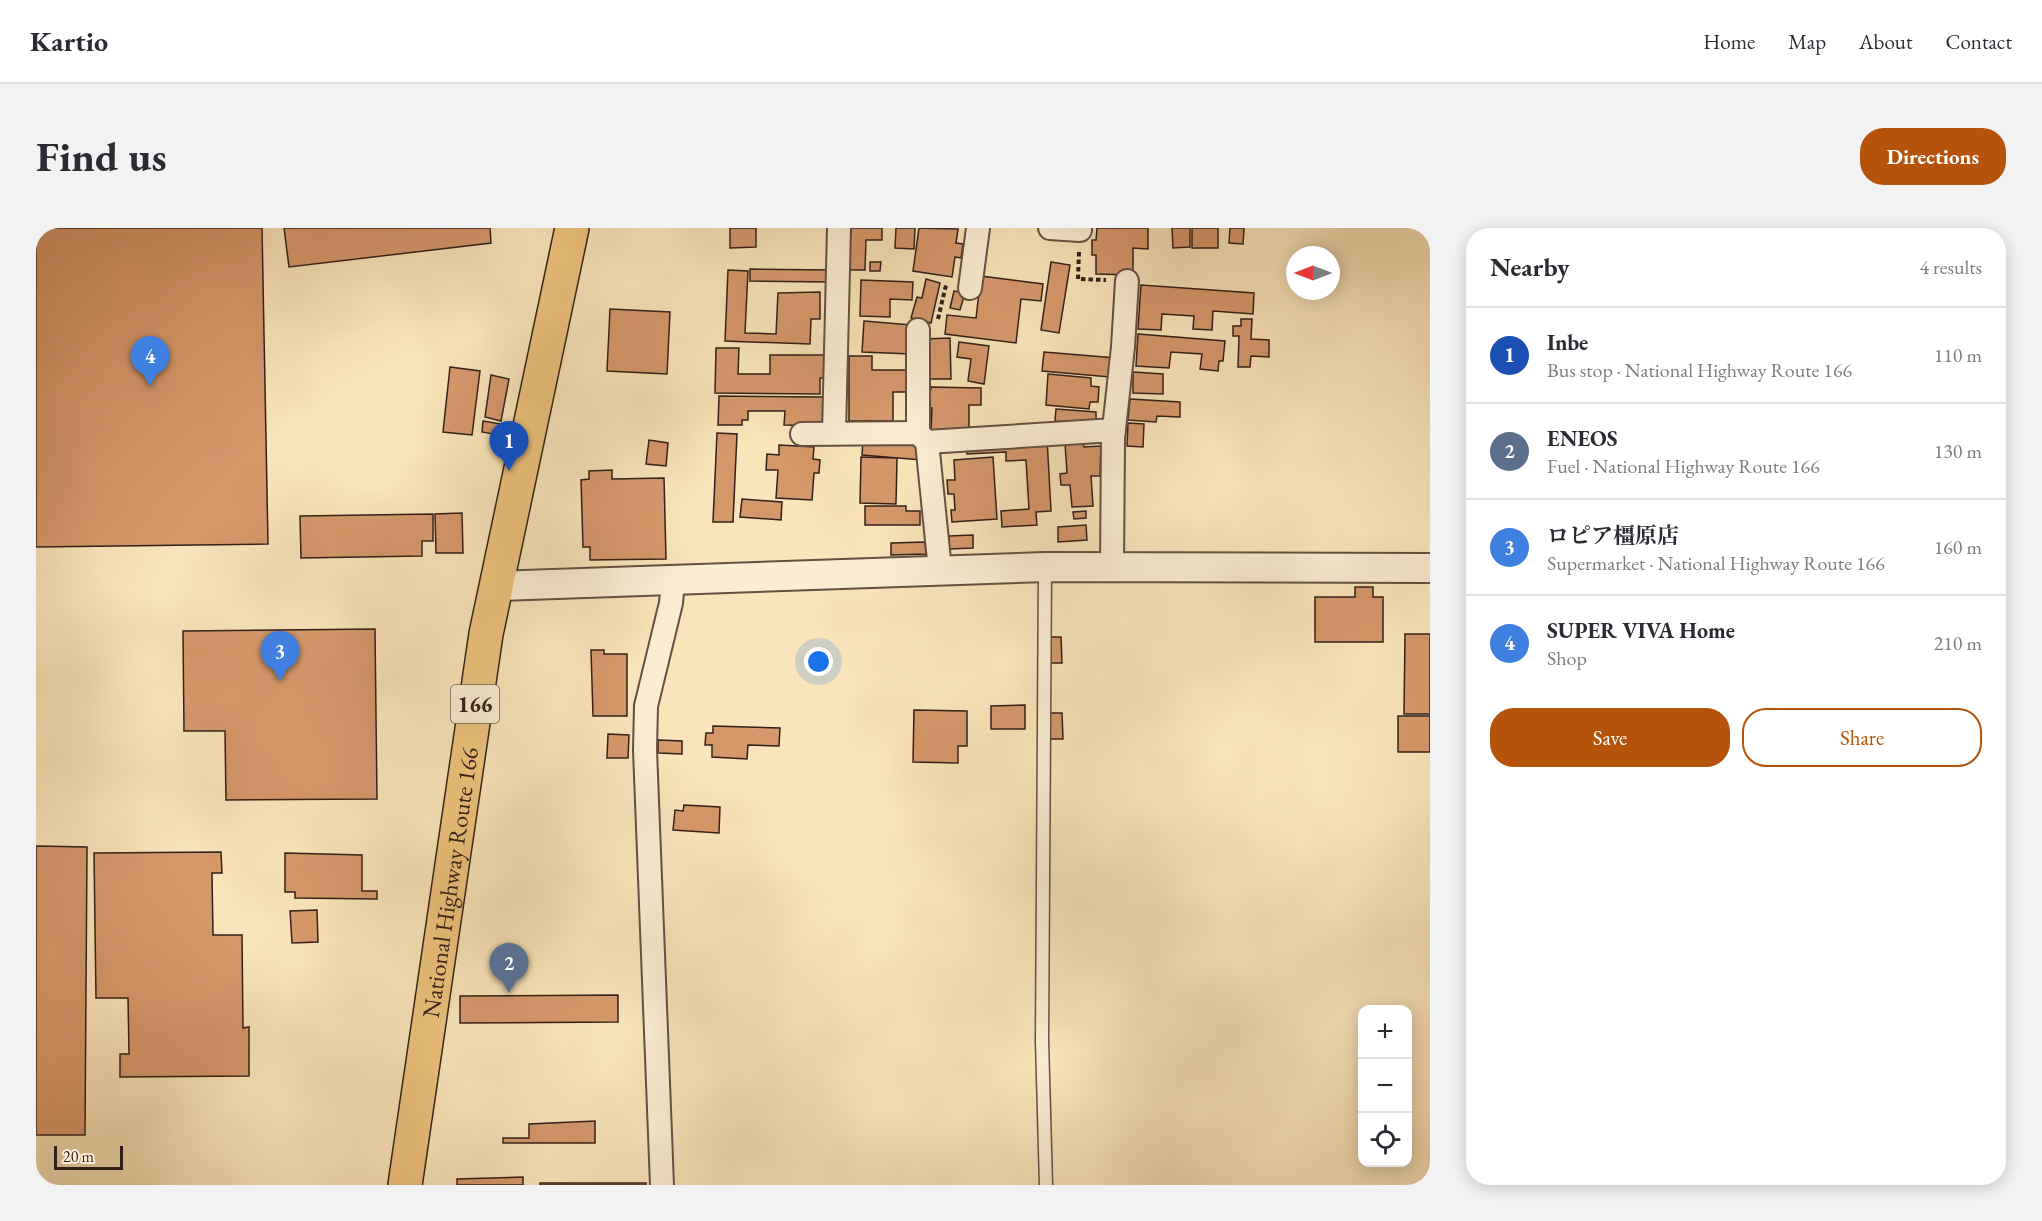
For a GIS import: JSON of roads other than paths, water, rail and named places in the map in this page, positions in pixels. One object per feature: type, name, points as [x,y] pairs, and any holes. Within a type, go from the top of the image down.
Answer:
[{"type":"highway","name":"National Highway Route 166","points":[[405,1185],[486,634],[573,228]]},
{"type":"street","points":[[834,433],[839,228]]},
{"type":"street","points":[[970,288],[978,228]]},
{"type":"street","points":[[1050,228],[1080,230]]},
{"type":"street","points":[[1112,567],[1114,430],[1124,347],[1126,281]]},
{"type":"street","points":[[918,330],[923,437],[940,570]]},
{"type":"street","points":[[802,434],[923,437],[1114,430]]},
{"type":"street","points":[[497,586],[1045,567],[1430,568]]},
{"type":"street","points":[[662,1185],[645,750],[646,706],[671,603],[672,580]]},
{"type":"lane","points":[[1045,567],[1042,1041],[1046,1185]]},
{"type":"place","name":"SUPER VIVA Home","points":[[150,386]]},
{"type":"place","name":"Inbe","points":[[509,471]]},
{"type":"place","name":"ロピア橿原店","points":[[280,681]]},
{"type":"place","name":"ENEOS","points":[[509,993]]}]
